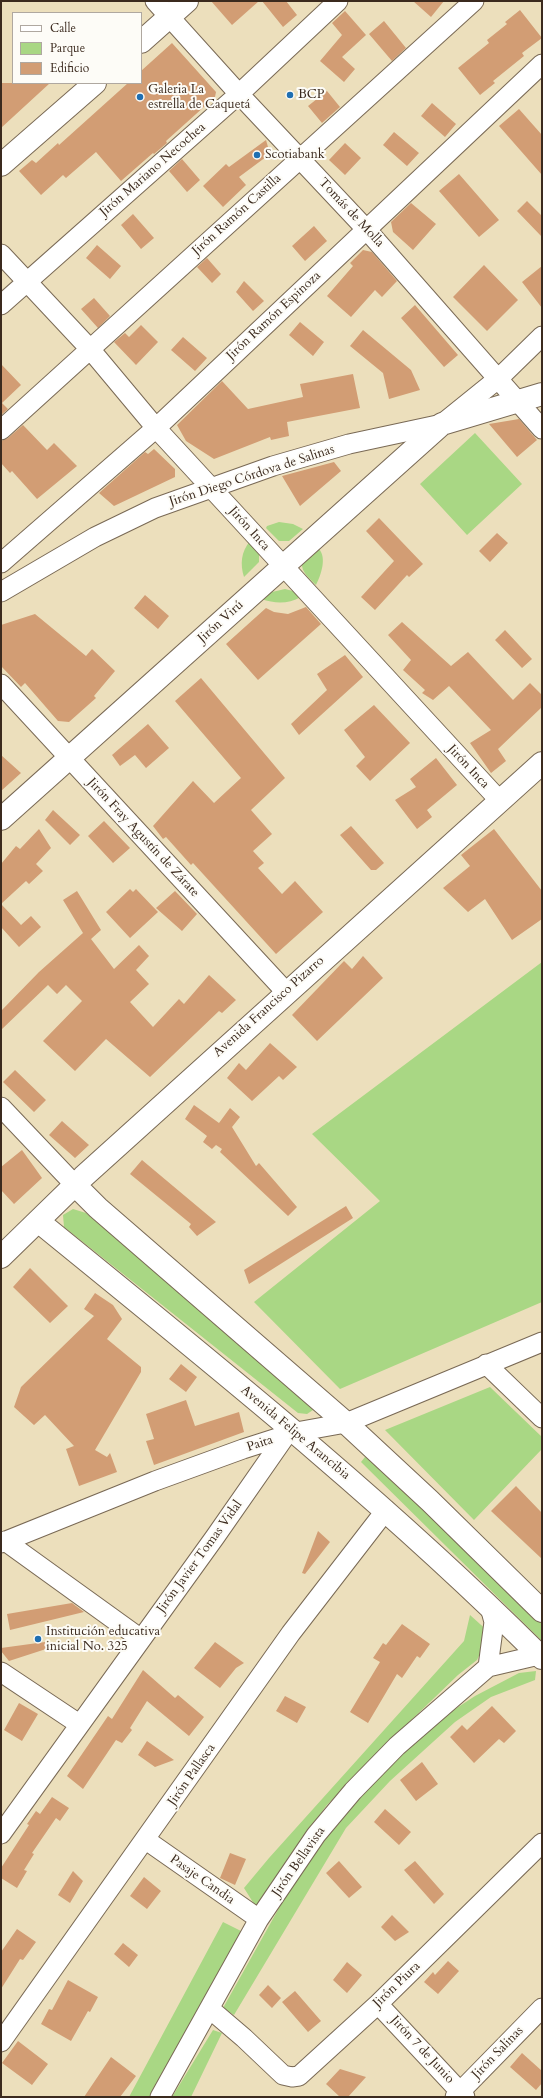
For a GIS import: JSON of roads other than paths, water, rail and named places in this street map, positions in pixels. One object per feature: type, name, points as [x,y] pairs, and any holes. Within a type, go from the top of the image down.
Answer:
[{"type":"main road","points":[[142,40],[163,9],[187,1]]},
{"type":"main road","points":[[1,165],[94,84]]},
{"type":"main road","name":"Jirón Diego Córdova de Salinas","points":[[442,424],[542,394]]},
{"type":"main road","name":"Jirón Virú","points":[[1,820],[442,424]]},
{"type":"main road","name":"Avenida Francisco Pizarro","points":[[1,1257],[75,1185],[286,992],[542,763]]},
{"type":"main road","points":[[75,1185],[98,1208],[346,1423],[430,1501],[542,1611]]},
{"type":"main road","name":"Avenida Felipe Arancibia","points":[[38,1221],[291,1434],[386,1510],[540,1656]]},
{"type":"street","name":"Jirón Mariano Necochea","points":[[1,304],[239,94],[338,1]]},
{"type":"street","name":"Jirón Ramón Castilla","points":[[1,430],[474,1]]},
{"type":"street","name":"Tomás de Molla","points":[[163,9],[239,94],[366,229],[499,378],[542,429]]},
{"type":"street","name":"Jirón Ramón Espinoza","points":[[1,563],[156,428],[542,64]]},
{"type":"street","name":"Jirón Inca","points":[[1,254],[90,349],[156,428],[212,487],[282,567],[500,801]]},
{"type":"street","points":[[442,424],[499,378],[542,336]]},
{"type":"street","name":"Jirón Diego Córdova de Salinas","points":[[1,592],[124,522],[155,508],[273,466],[343,446],[442,424]]},
{"type":"street","name":"Jirón Fray Agustín de Zárate","points":[[1,684],[68,759],[286,992]]},
{"type":"street","points":[[1,1107],[75,1185]]},
{"type":"street","name":"Paita","points":[[3,1542],[155,1481],[291,1434],[346,1423],[542,1342]]},
{"type":"street","points":[[486,1364],[542,1418]]},
{"type":"street","name":"Jirón Javier Tomas Vidal","points":[[1,1834],[79,1724],[291,1434]]},
{"type":"street","name":"Jirón Pallasca","points":[[1,2042],[146,1840],[291,1633],[386,1510]]},
{"type":"street","points":[[3,1542],[141,1639]]},
{"type":"street","points":[[488,1666],[494,1622],[490,1607]]},
{"type":"street","name":"Jirón Bellavista","points":[[160,2097],[259,1919],[316,1835],[358,1786],[397,1746],[488,1666],[540,1656]]},
{"type":"street","points":[[1,1672],[79,1724]]},
{"type":"street","name":"Pasaje Candia","points":[[146,1840],[259,1919]]},
{"type":"street","name":"Jirón Piura","points":[[210,2009],[244,2038],[283,2075],[292,2077],[299,2076],[378,2004],[542,1843]]},
{"type":"street","name":"Jirón 7 de Junio","points":[[378,2004],[460,2095]]},
{"type":"street","name":"Jirón Salinas","points":[[460,2095],[542,2008]]},
{"type":"place","name":"BCP","points":[[290,95]]},
{"type":"place","name":"Galeria La estrella de Caquetá","points":[[140,97]]},
{"type":"place","name":"Scotiabank","points":[[257,155]]},
{"type":"place","name":"Institución educativa inicial No. 325","points":[[38,1639]]}]
